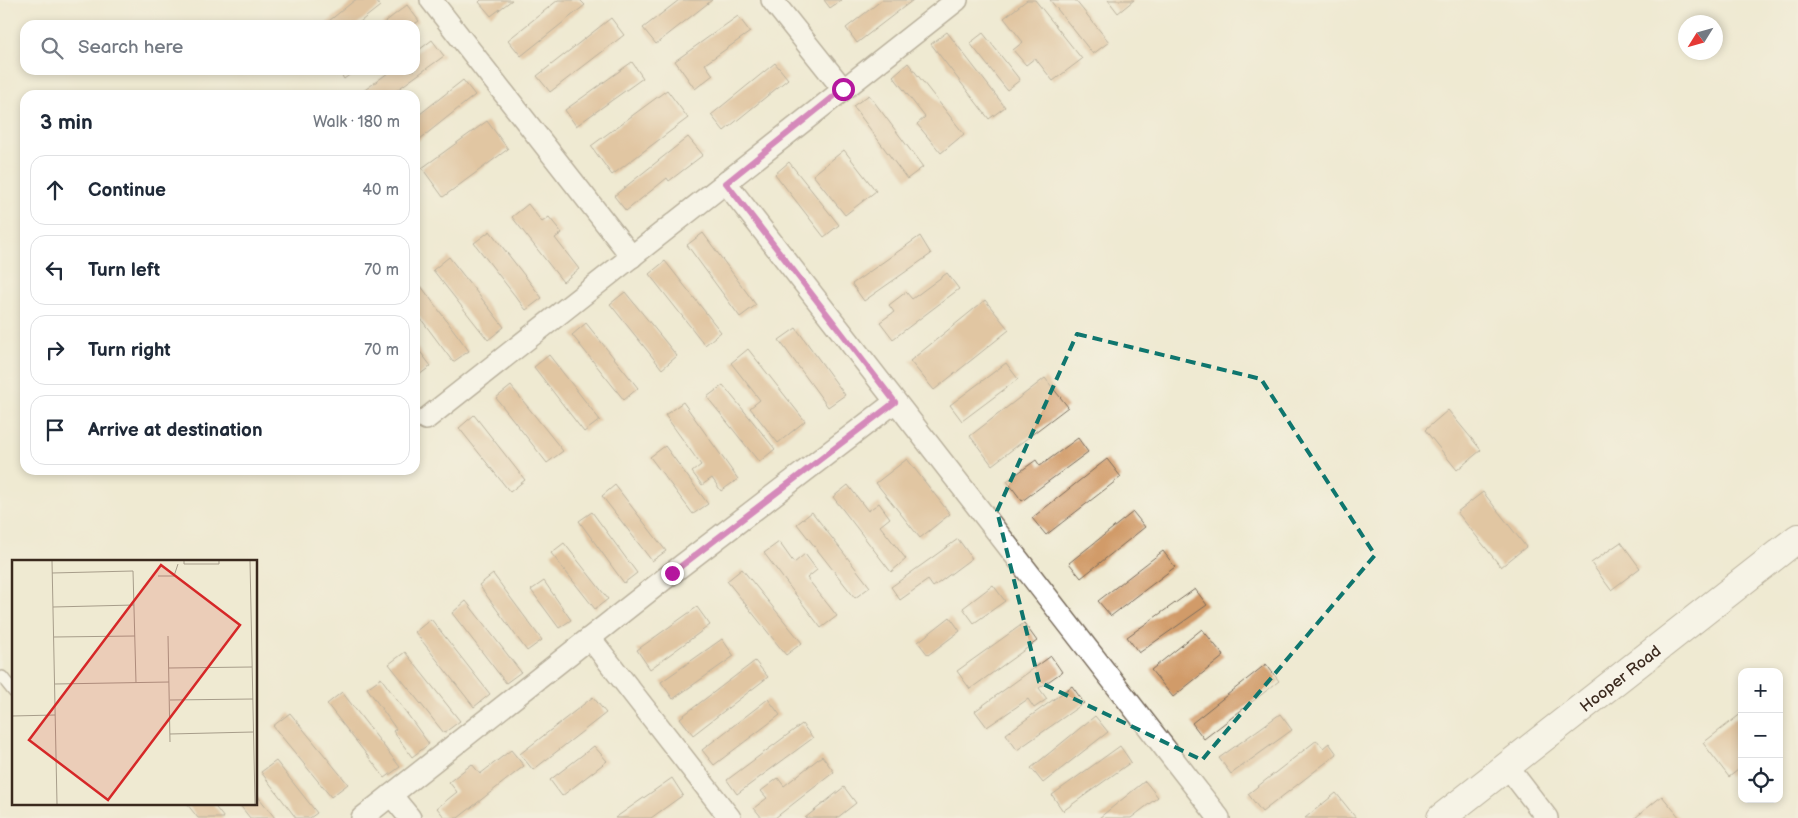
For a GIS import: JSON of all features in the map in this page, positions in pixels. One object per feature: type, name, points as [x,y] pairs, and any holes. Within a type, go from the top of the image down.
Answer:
[{"type":"street","points":[[431,0],[632,257]]},
{"type":"street","points":[[772,0],[843,89]]},
{"type":"street","points":[[426,419],[957,0]]},
{"type":"street","points":[[726,183],[1219,818]]},
{"type":"street","points":[[362,818],[679,567],[895,402]]},
{"type":"street","name":"Hooper Road","points":[[1442,818],[1798,538]]},
{"type":"street","points":[[590,638],[730,818]]},
{"type":"street","points":[[1508,766],[1547,818]]},
{"type":"street","points":[[391,794],[410,818]]},
{"type":"lane","points":[[0,679],[2,677],[12,690]]},
{"type":"highlighted area","points":[[1077,334],[1261,379],[1375,555],[1202,760],[1039,682],[997,511]]},
{"type":"building","points":[[355,0],[375,0],[380,6],[362,20],[330,20]]},
{"type":"building","points":[[481,0],[512,0],[491,16],[479,2]]},
{"type":"building","points":[[558,0],[580,0],[585,5],[521,56],[508,40]]},
{"type":"building","points":[[679,0],[712,0],[656,44],[643,28]]},
{"type":"building","points":[[824,0],[841,0],[830,8]]},
{"type":"building","points":[[882,0],[913,0],[857,43],[846,28]]},
{"type":"building","points":[[1027,0],[1035,0],[1082,59],[1053,81],[1035,58],[1026,65],[1013,50],[1023,42],[1004,18]]},
{"type":"building","points":[[1050,0],[1075,0],[1109,42],[1093,54]]},
{"type":"building","points":[[1108,0],[1134,0],[1118,13]]},
{"type":"building","points":[[407,5],[418,20],[388,20]]},
{"type":"building","points":[[738,16],[750,32],[705,64],[713,75],[695,89],[675,61]]},
{"type":"building","points":[[611,18],[624,35],[550,92],[537,76]]},
{"type":"building","points":[[947,32],[1005,107],[989,119],[931,44]]},
{"type":"building","points":[[983,33],[1020,80],[1007,90],[970,43]]},
{"type":"building","points":[[432,40],[444,56],[420,73],[420,49]]},
{"type":"building","points":[[632,62],[643,78],[576,126],[565,110]]},
{"type":"building","points":[[775,63],[788,79],[724,131],[711,115]]},
{"type":"building","points":[[908,63],[964,134],[941,153],[917,124],[925,117],[893,76]]},
{"type":"building","points":[[341,75],[349,75],[344,79]]},
{"type":"building","points":[[385,75],[418,75],[397,90],[365,90]]},
{"type":"building","points":[[463,80],[475,95],[420,139],[420,114]]},
{"type":"building","points":[[667,90],[688,118],[612,175],[591,146]]},
{"type":"building","points":[[869,95],[923,167],[907,179],[853,106]]},
{"type":"building","points":[[487,121],[508,149],[443,197],[422,168]]},
{"type":"building","points":[[688,137],[703,155],[669,181],[667,178],[626,211],[614,196]]},
{"type":"building","points":[[844,150],[876,191],[845,215],[813,175]]},
{"type":"building","points":[[789,162],[839,225],[824,237],[775,174]]},
{"type":"building","points":[[528,204],[542,222],[549,217],[562,233],[555,238],[579,269],[563,282],[512,217]]},
{"type":"building","points":[[490,231],[542,298],[526,310],[474,243]]},
{"type":"building","points":[[703,233],[756,305],[740,317],[687,245]]},
{"type":"building","points":[[920,236],[931,254],[864,301],[852,284]]},
{"type":"building","points":[[449,257],[504,327],[488,340],[433,270]]},
{"type":"building","points":[[665,261],[721,332],[705,345],[649,274]]},
{"type":"building","points":[[947,273],[959,289],[893,339],[880,322],[894,312],[889,305],[906,292],[912,299]]},
{"type":"building","points":[[420,285],[469,351],[453,362],[420,318]]},
{"type":"building","points":[[625,292],[677,356],[662,369],[610,304]]},
{"type":"building","points":[[985,300],[1009,330],[934,390],[910,361]]},
{"type":"building","points":[[586,323],[638,388],[624,400],[572,335]]},
{"type":"building","points":[[796,328],[845,395],[828,407],[779,340]]},
{"type":"building","points":[[748,349],[805,421],[778,443],[750,408],[760,400],[731,363]]},
{"type":"building","points":[[420,352],[431,366],[420,374]]},
{"type":"building","points":[[549,355],[600,420],[584,432],[534,367]]},
{"type":"building","points":[[1006,363],[1018,379],[962,421],[950,405]]},
{"type":"building","points":[[1045,378],[1068,407],[992,465],[970,436]]},
{"type":"building","points":[[723,385],[775,449],[759,462],[707,397]]},
{"type":"building","points":[[511,386],[563,451],[547,463],[496,398]]},
{"type":"building","points":[[683,402],[738,479],[721,491],[712,478],[702,485],[692,472],[701,465],[665,415]]},
{"type":"building","points":[[1448,410],[1481,450],[1457,470],[1425,430]]},
{"type":"building","points":[[474,415],[525,480],[510,492],[459,428]]},
{"type":"building","points":[[1078,438],[1088,452],[1022,501],[1007,481],[1036,460],[1040,466]]},
{"type":"building","points":[[665,446],[708,504],[693,514],[650,457]]},
{"type":"building","points":[[907,459],[950,514],[920,538],[876,483]]},
{"type":"building","points":[[1107,459],[1121,477],[1046,535],[1032,518]]},
{"type":"building","points":[[615,485],[666,551],[652,561],[602,496]]},
{"type":"building","points":[[848,485],[868,511],[879,503],[890,518],[880,526],[906,559],[891,572],[833,497]]},
{"type":"building","points":[[1483,492],[1526,547],[1501,567],[1457,512]]},
{"type":"building","points":[[592,512],[637,573],[624,583],[579,521]]},
{"type":"building","points":[[812,512],[870,587],[855,598],[797,524]]},
{"type":"building","points":[[1133,512],[1145,527],[1081,578],[1069,563]]},
{"type":"building","points":[[958,539],[972,558],[933,587],[928,580],[900,600],[891,587]]},
{"type":"building","points":[[779,542],[794,563],[805,554],[817,570],[807,578],[837,616],[821,628],[764,553]]},
{"type":"building","points":[[1621,542],[1640,568],[1611,590],[1591,563]]},
{"type":"building","points":[[564,543],[608,599],[595,609],[551,553]]},
{"type":"building","points":[[1163,551],[1175,567],[1111,616],[1098,601]]},
{"type":"building","points":[[742,569],[802,643],[786,655],[727,581]]},
{"type":"building","points":[[493,574],[542,640],[527,651],[479,585]]},
{"type":"building","points":[[544,581],[571,620],[559,628],[531,590]]},
{"type":"building","points":[[993,585],[1005,601],[974,623],[963,608]]},
{"type":"building","points":[[1195,589],[1207,605],[1139,653],[1127,637]]},
{"type":"building","points":[[466,601],[521,672],[506,683],[452,613]]},
{"type":"building","points":[[697,607],[710,625],[650,669],[637,650]]},
{"type":"building","points":[[950,617],[960,631],[928,655],[918,642]]},
{"type":"building","points":[[431,619],[490,694],[474,707],[415,632]]},
{"type":"building","points":[[1024,623],[1037,641],[970,689],[957,671]]},
{"type":"building","points":[[1202,629],[1224,656],[1173,697],[1151,670]]},
{"type":"building","points":[[722,639],[734,656],[673,699],[661,682]]},
{"type":"building","points":[[405,652],[460,721],[444,733],[389,664]]},
{"type":"building","points":[[1051,656],[1062,672],[1039,688],[1047,699],[1034,708],[1028,699],[987,727],[975,711]]},
{"type":"building","points":[[755,661],[768,677],[693,735],[680,718]]},
{"type":"building","points":[[1266,664],[1279,681],[1204,739],[1192,723]]},
{"type":"building","points":[[381,678],[429,744],[412,757],[393,731],[396,729],[367,688]]},
{"type":"building","points":[[1072,686],[1084,703],[1017,750],[1006,734]]},
{"type":"building","points":[[342,692],[400,767],[385,778],[327,704]]},
{"type":"building","points":[[593,697],[606,713],[533,770],[520,754]]},
{"type":"building","points":[[768,699],[780,715],[714,765],[702,750]]},
{"type":"building","points":[[290,713],[348,784],[331,797],[273,726]]},
{"type":"building","points":[[1280,714],[1292,730],[1231,774],[1219,758]]},
{"type":"building","points":[[1095,716],[1108,732],[1043,783],[1031,768]]},
{"type":"building","points":[[1738,716],[1738,770],[1729,777],[1703,743]]},
{"type":"building","points":[[802,724],[813,738],[737,794],[727,780]]},
{"type":"building","points":[[1317,740],[1323,748],[1329,743],[1337,754],[1262,812],[1248,794]]},
{"type":"building","points":[[594,746],[607,761],[562,796],[550,780]]},
{"type":"building","points":[[1120,746],[1131,762],[1063,811],[1052,795]]},
{"type":"building","points":[[511,750],[524,766],[458,818],[445,818],[437,808],[457,792],[449,782],[472,764],[480,774]]},
{"type":"building","points":[[822,756],[834,772],[775,818],[762,818],[754,808],[767,798],[761,791],[778,778],[784,786]]},
{"type":"building","points":[[276,761],[317,813],[310,818],[296,818],[261,772]]},
{"type":"building","points":[[672,778],[683,795],[651,818],[615,818]]},
{"type":"building","points":[[1145,781],[1158,797],[1131,818],[1099,818]]},
{"type":"building","points":[[844,787],[856,803],[837,818],[805,818]]},
{"type":"building","points":[[1336,793],[1356,818],[1305,818]]},
{"type":"building","points":[[1662,796],[1680,818],[1635,818]]},
{"type":"building","points":[[258,797],[275,818],[250,818],[241,806],[258,806]]},
{"type":"building","points":[[189,806],[215,806],[224,818],[198,818]]},
{"type":"route","points":[[672,573],[895,402],[726,183],[843,89]]}]
